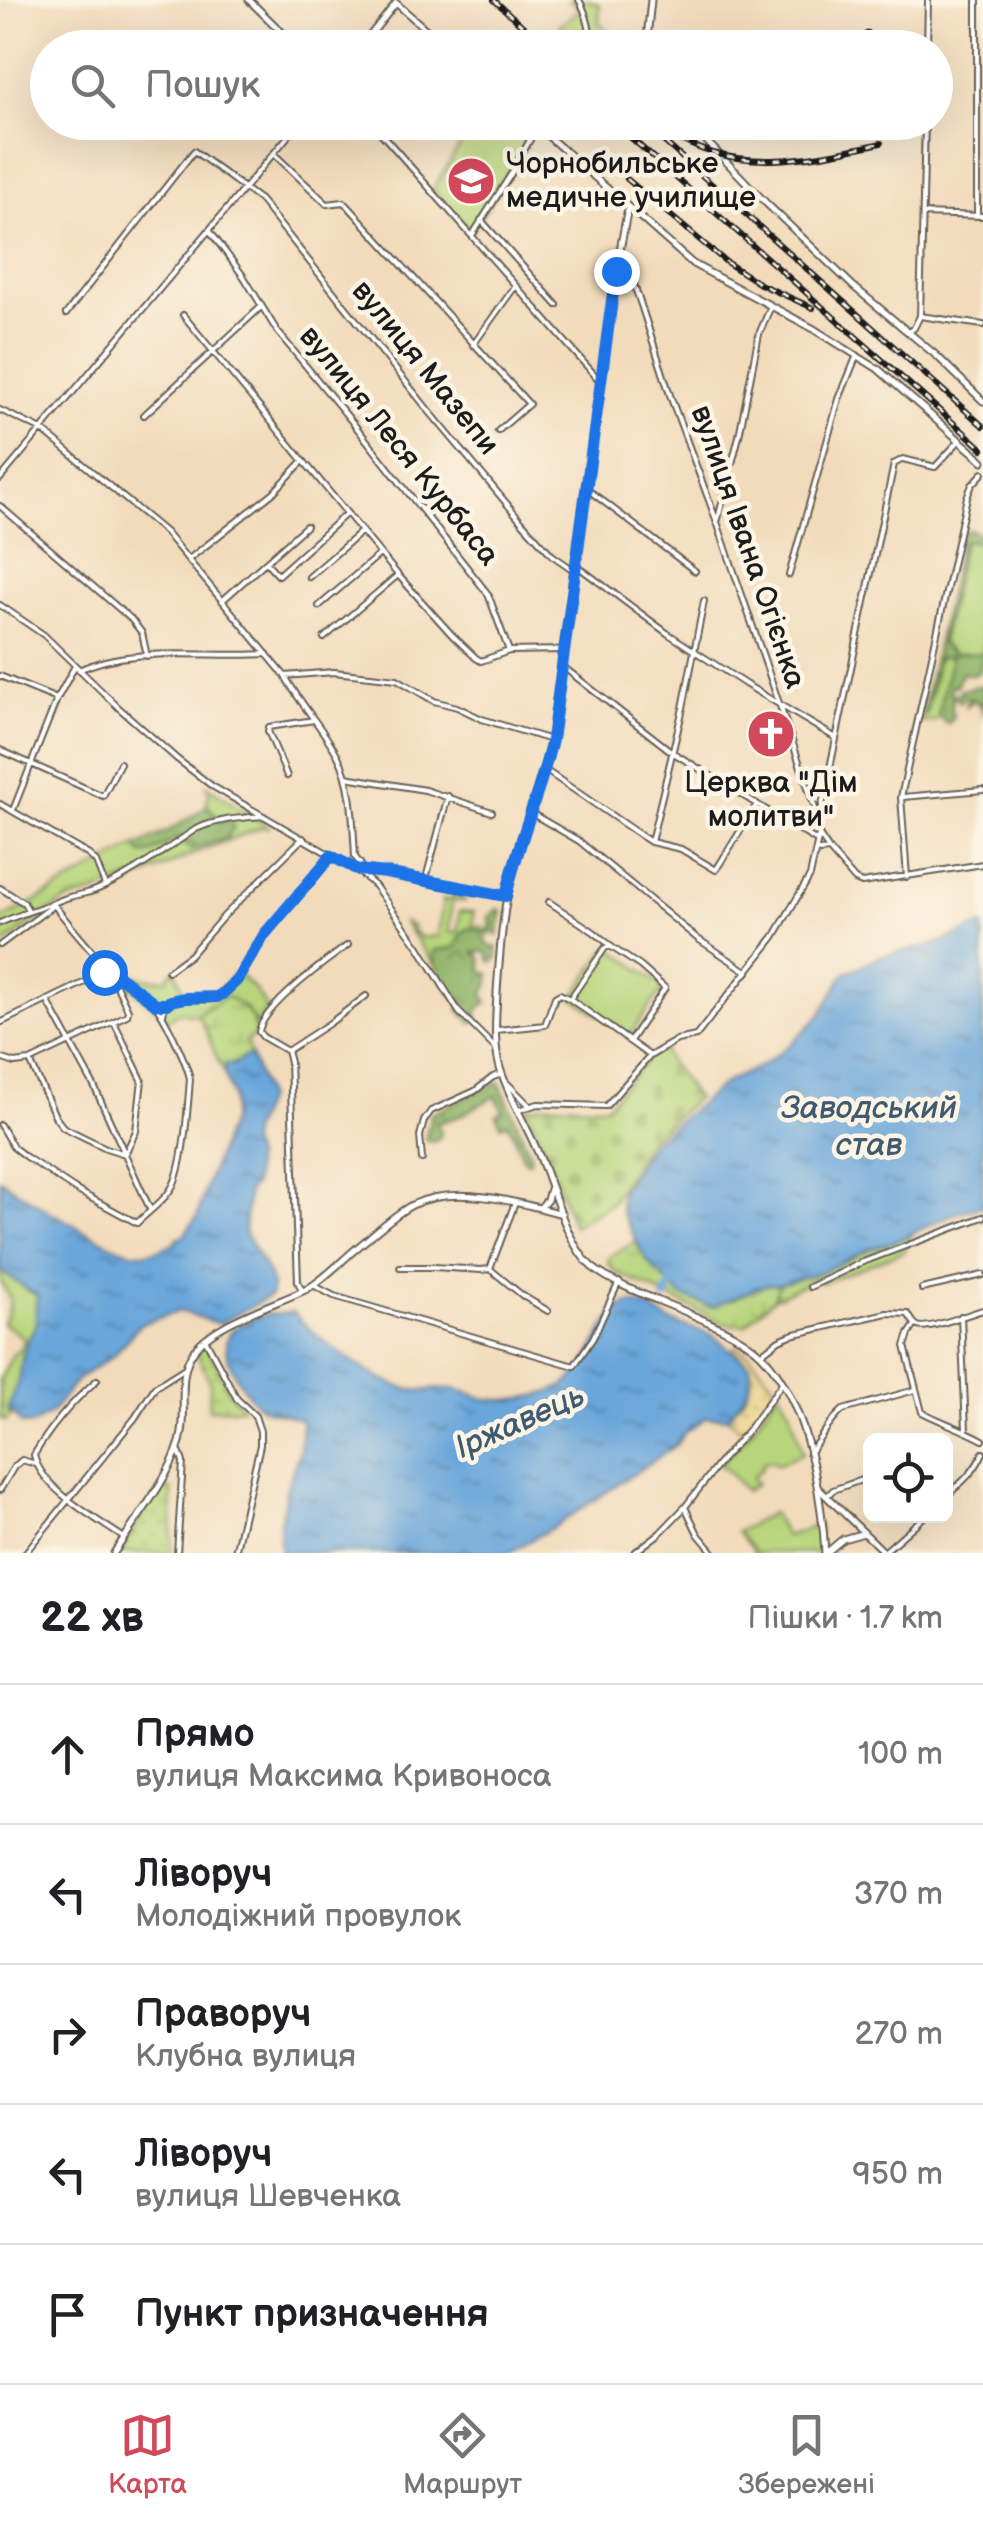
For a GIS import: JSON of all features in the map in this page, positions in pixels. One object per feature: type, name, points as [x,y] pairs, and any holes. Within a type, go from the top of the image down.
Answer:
[{"type":"street","points":[[249,0],[280,30]]},
{"type":"street","points":[[580,0],[587,12],[589,30]]},
{"type":"street","points":[[927,30],[928,0]]},
{"type":"street","points":[[923,214],[980,216],[977,0]]},
{"type":"street","points":[[648,30],[651,1]]},
{"type":"street","points":[[373,30],[394,2],[426,30]]},
{"type":"street","points":[[0,479],[285,140]]},
{"type":"street","points":[[387,140],[601,382]]},
{"type":"street","points":[[471,236],[512,174],[527,140]]},
{"type":"street","points":[[551,140],[694,264],[857,355],[896,383],[983,461]]},
{"type":"street","points":[[705,140],[853,286],[983,401]]},
{"type":"street","points":[[909,332],[920,316],[925,140]]},
{"type":"street","name":"вулиця Мазепи","points":[[66,314],[194,150],[260,200],[429,411],[552,554],[694,651],[836,738]]},
{"type":"street","points":[[274,153],[327,204],[347,205],[529,404],[498,431]]},
{"type":"street","points":[[628,208],[552,740],[506,896],[496,1050],[562,1214],[580,1253],[591,1266],[733,1335],[760,1354],[782,1383],[794,1406],[818,1488],[826,1553]]},
{"type":"street","points":[[481,220],[557,305]]},
{"type":"street","name":"вулиця Леся Курбаса","points":[[208,230],[244,277],[277,331],[488,594],[508,651]]},
{"type":"street","name":"вулиця Івана Огієнка","points":[[616,271],[632,282],[817,814],[819,835]]},
{"type":"street","points":[[473,345],[515,286]]},
{"type":"street","points":[[717,522],[760,334],[772,306]]},
{"type":"street","points":[[144,415],[261,307]]},
{"type":"street","points":[[183,316],[380,554],[476,658],[486,660],[508,651],[564,650]]},
{"type":"street","points":[[920,316],[983,325]]},
{"type":"street","points":[[790,575],[839,400],[857,355]]},
{"type":"street","points":[[0,410],[42,430],[165,532],[286,676],[338,756],[346,776],[355,858],[361,865],[358,870]]},
{"type":"street","points":[[519,1110],[538,1104],[606,1106],[650,1056],[677,1040],[696,1036],[774,937],[810,876],[894,464],[903,459],[935,467],[960,440]]},
{"type":"street","points":[[188,559],[272,493],[302,461]]},
{"type":"street","points":[[907,877],[901,797],[967,497],[983,473]]},
{"type":"street","points":[[587,489],[695,571]]},
{"type":"street","points":[[0,506],[131,619],[142,633],[148,656]]},
{"type":"street","points":[[266,562],[278,575],[347,512]]},
{"type":"street","points":[[223,600],[306,526]]},
{"type":"street","points":[[309,577],[362,531]]},
{"type":"street","points":[[319,606],[380,554]]},
{"type":"street","points":[[324,638],[398,575]]},
{"type":"street","points":[[651,842],[704,601]]},
{"type":"street","points":[[0,604],[44,635],[176,759],[212,786],[358,870],[420,947],[460,1012],[496,1050]]},
{"type":"street","points":[[13,810],[57,699],[77,668],[105,660],[148,656],[267,654]]},
{"type":"street","points":[[562,666],[672,752],[757,804],[819,835],[827,850],[855,880],[862,883],[983,864]]},
{"type":"street","points":[[286,676],[334,672],[396,679],[434,701],[552,740]]},
{"type":"street","points":[[0,676],[57,699]]},
{"type":"street","points":[[286,776],[268,731],[270,727],[314,720]]},
{"type":"street","points":[[0,750],[103,796],[120,763]]},
{"type":"street","points":[[545,770],[651,842],[682,849],[716,870],[757,804]]},
{"type":"street","points":[[346,776],[425,790],[492,812]]},
{"type":"street","points":[[901,797],[983,790]]},
{"type":"street","points":[[425,882],[448,796]]},
{"type":"street","points":[[0,804],[89,855],[106,885]]},
{"type":"street","points":[[530,813],[580,841],[698,939],[748,972]]},
{"type":"street","points":[[0,944],[54,904],[115,882],[196,829],[220,820],[264,816]]},
{"type":"street","points":[[168,971],[190,954],[303,838]]},
{"type":"street","points":[[816,852],[827,850]]},
{"type":"street","points":[[162,1018],[170,1001],[217,997],[237,980],[264,935],[331,856]]},
{"type":"street","points":[[358,870],[506,896]]},
{"type":"street","points":[[0,888],[24,903],[28,910]]},
{"type":"street","points":[[549,902],[665,988],[630,1041]]},
{"type":"street","points":[[0,923],[54,904]]},
{"type":"street","points":[[0,1125],[12,1147],[26,1158],[138,1223],[163,1199],[178,1175],[188,1070],[156,1004],[108,968],[54,904]]},
{"type":"street","points":[[302,1291],[298,1282],[290,1062],[287,1051],[258,1032],[268,1012],[348,944]]},
{"type":"street","points":[[570,999],[610,946]]},
{"type":"street","points":[[0,1023],[108,968]]},
{"type":"street","points":[[0,1058],[30,1061],[124,1018],[128,1010],[108,968]]},
{"type":"street","points":[[496,1030],[546,1026],[558,994],[650,1056]]},
{"type":"street","points":[[287,1051],[366,996]]},
{"type":"street","points":[[48,1000],[94,1086],[150,1209]]},
{"type":"street","points":[[156,1004],[168,1004]]},
{"type":"street","points":[[114,1022],[142,1080],[136,1131],[125,1154]]},
{"type":"street","points":[[30,1061],[63,1127],[125,1154]]},
{"type":"street","points":[[422,1158],[420,1136],[431,1111],[493,1077],[504,1077],[530,1106]]},
{"type":"street","points":[[540,1208],[548,1200],[551,1185]]},
{"type":"street","points":[[114,1553],[178,1449],[184,1426],[186,1368],[194,1349],[205,1339],[313,1285],[416,1203],[461,1196],[487,1197],[562,1214]]},
{"type":"street","points":[[490,1269],[515,1203]]},
{"type":"street","points":[[810,1287],[863,1262],[983,1217]]},
{"type":"street","points":[[400,1267],[490,1269],[548,1312]]},
{"type":"street","points":[[922,1290],[983,1275]]},
{"type":"street","points":[[313,1285],[334,1296],[574,1366],[593,1338],[619,1282]]},
{"type":"street","points":[[915,1325],[929,1326],[983,1310]]},
{"type":"street","points":[[760,1354],[791,1335],[887,1313],[908,1314],[915,1325]]},
{"type":"street","points":[[961,1316],[966,1430]]},
{"type":"street","points":[[915,1325],[906,1346],[922,1412],[983,1440]]},
{"type":"street","points":[[205,1339],[237,1399],[255,1416],[260,1432],[234,1553]]},
{"type":"street","points":[[25,1553],[135,1418],[156,1386],[186,1368]]},
{"type":"street","points":[[97,1380],[74,1400],[34,1455],[42,1474],[69,1499],[124,1538]]},
{"type":"street","points":[[634,1553],[685,1507],[782,1383]]},
{"type":"street","points":[[808,1453],[843,1410],[916,1389]]},
{"type":"street","points":[[177,1553],[183,1462],[178,1449]]},
{"type":"street","points":[[953,1490],[976,1469],[983,1454]]},
{"type":"street","points":[[0,1490],[22,1460],[36,1464]]},
{"type":"street","points":[[827,1496],[863,1479]]},
{"type":"street","points":[[818,1488],[885,1552],[917,1523]]},
{"type":"street","points":[[685,1507],[698,1534],[714,1553]]},
{"type":"street","points":[[826,1553],[842,1539],[864,1533]]},
{"type":"green space","points":[[569,0],[589,0],[600,5],[599,23],[608,30],[564,30],[559,25],[580,7]]},
{"type":"green space","name":"Чорнобильське медичне училище","points":[[463,140],[527,140],[471,232],[433,189]]},
{"type":"green space","points":[[970,530],[983,536],[983,543],[965,540],[962,547],[941,643],[952,654],[983,653],[980,671],[973,675],[962,673],[950,692],[954,696],[983,685],[983,716],[981,703],[972,698],[966,707],[968,697],[960,703],[956,697],[951,709],[953,717],[945,723],[938,713],[951,656],[938,658],[926,714],[922,714],[962,532]]},
{"type":"green space","points":[[965,540],[983,543],[983,653],[952,654],[940,717],[921,722],[939,652],[951,651],[941,643]]},
{"type":"green space","points":[[207,786],[270,828],[265,826],[147,875],[66,901],[0,948],[0,920],[136,846],[141,854],[149,854],[180,837],[190,848],[225,839],[220,821],[206,804]]},
{"type":"green space","points":[[208,806],[220,821],[234,827],[225,839],[190,848],[180,837],[149,854],[141,854],[137,846]]},
{"type":"green space","points":[[454,895],[465,901],[452,901],[449,932],[458,932],[460,911],[474,912],[473,926],[482,927],[484,932],[464,931],[452,951],[439,949],[434,964],[403,921],[422,938],[438,936],[443,899],[452,899]]},
{"type":"green space","points":[[498,909],[502,911],[498,936],[493,932],[485,941],[492,948],[497,947],[497,959],[491,962],[487,952],[474,952],[481,958],[482,971],[490,974],[483,993],[487,1002],[477,1011],[478,1020],[472,1023],[459,1010],[461,1005],[438,973],[434,950],[456,946],[469,928],[484,932],[494,924],[489,917]]},
{"type":"green space","points":[[610,947],[662,986],[630,1035],[573,998]]},
{"type":"green space","points":[[109,967],[144,979],[167,979],[175,970],[185,995],[214,994],[237,972],[267,1008],[256,1025],[245,1007],[210,1004],[197,1015],[179,1012],[167,1020]]},
{"type":"green space","points":[[226,996],[247,1011],[256,1035],[246,1041],[251,1056],[226,1064],[224,1071],[197,1015]]},
{"type":"green space","points":[[666,1047],[664,1054],[696,1098],[648,1141],[611,1203],[573,1226],[526,1108],[550,1104],[606,1106],[650,1056]]},
{"type":"green space","points":[[499,1082],[530,1160],[524,1159],[508,1123],[501,1125],[496,1115],[503,1111],[496,1096],[437,1123],[441,1135],[438,1139],[425,1139],[432,1113]]},
{"type":"green space","points":[[913,1232],[904,1251],[822,1283],[818,1278],[774,1298],[779,1284],[822,1272]]},
{"type":"green space","points":[[636,1242],[648,1262],[681,1296],[733,1299],[766,1285],[779,1284],[774,1298],[745,1325],[726,1324],[615,1272],[608,1262],[610,1256]]},
{"type":"green space","points":[[0,1271],[38,1296],[36,1324],[24,1349],[19,1380],[8,1409],[11,1415],[5,1421],[0,1418],[0,1379],[25,1339],[3,1323],[10,1299]]},
{"type":"green space","points":[[201,1345],[207,1347],[242,1408],[209,1409],[210,1383],[196,1351]]},
{"type":"green space","points":[[779,1390],[790,1410],[803,1453],[776,1465],[774,1461],[763,1462],[752,1478],[757,1483],[746,1491],[719,1465],[748,1435]]},
{"type":"green space","points":[[160,1487],[172,1490],[172,1553],[120,1553]]},
{"type":"green space","points":[[772,1513],[786,1536],[818,1525],[821,1553],[753,1553],[737,1532]]},
{"type":"sand","points":[[736,1346],[750,1355],[776,1387],[743,1432],[728,1417],[743,1399],[750,1365],[733,1350]]},
{"type":"water","name":"Заводський став","points":[[983,925],[983,1206],[953,1214],[822,1272],[765,1285],[712,1307],[681,1296],[648,1262],[622,1214],[622,1189],[651,1143],[726,1082],[763,1065],[791,1044],[821,1014],[844,974],[881,956],[934,945]]},
{"type":"water","points":[[251,1056],[266,1097],[251,1133],[254,1184],[248,1192],[244,1232],[269,1275],[270,1296],[219,1324],[180,1311],[140,1324],[114,1355],[78,1379],[51,1413],[32,1425],[22,1424],[8,1409],[24,1349],[36,1324],[38,1296],[0,1271],[0,1179],[68,1222],[127,1250],[149,1252],[176,1243],[197,1217],[231,1120],[233,1098],[224,1071],[226,1064]]},
{"type":"water","points":[[627,1304],[652,1309],[669,1321],[711,1334],[750,1365],[749,1386],[728,1417],[705,1418],[662,1455],[508,1553],[281,1553],[279,1528],[300,1450],[302,1421],[263,1408],[246,1392],[226,1351],[227,1339],[234,1329],[264,1315],[293,1312],[348,1359],[399,1386],[451,1389],[506,1400],[537,1396],[563,1386],[583,1366],[611,1319]]},
{"type":"waterway","name":"Іржавець","points":[[665,1298],[674,1280]]},
{"type":"railway","points":[[494,0],[527,30]]},
{"type":"railway","points":[[633,140],[983,449]]},
{"type":"railway","points":[[662,140],[983,426]]},
{"type":"railway","points":[[682,140],[719,155],[772,160],[881,143]]},
{"type":"railway","points":[[627,179],[726,262],[760,284],[813,308]]},
{"type":"place","name":"Чорнобильське медичне училище","points":[[471,181]]},
{"type":"place","name":"Церква \"Дім молитви\"","points":[[771,734]]},
{"type":"route","points":[[104,972],[108,968],[156,1004],[217,997],[237,980],[264,935],[331,856],[358,870],[506,896],[552,740],[616,271]]}]
